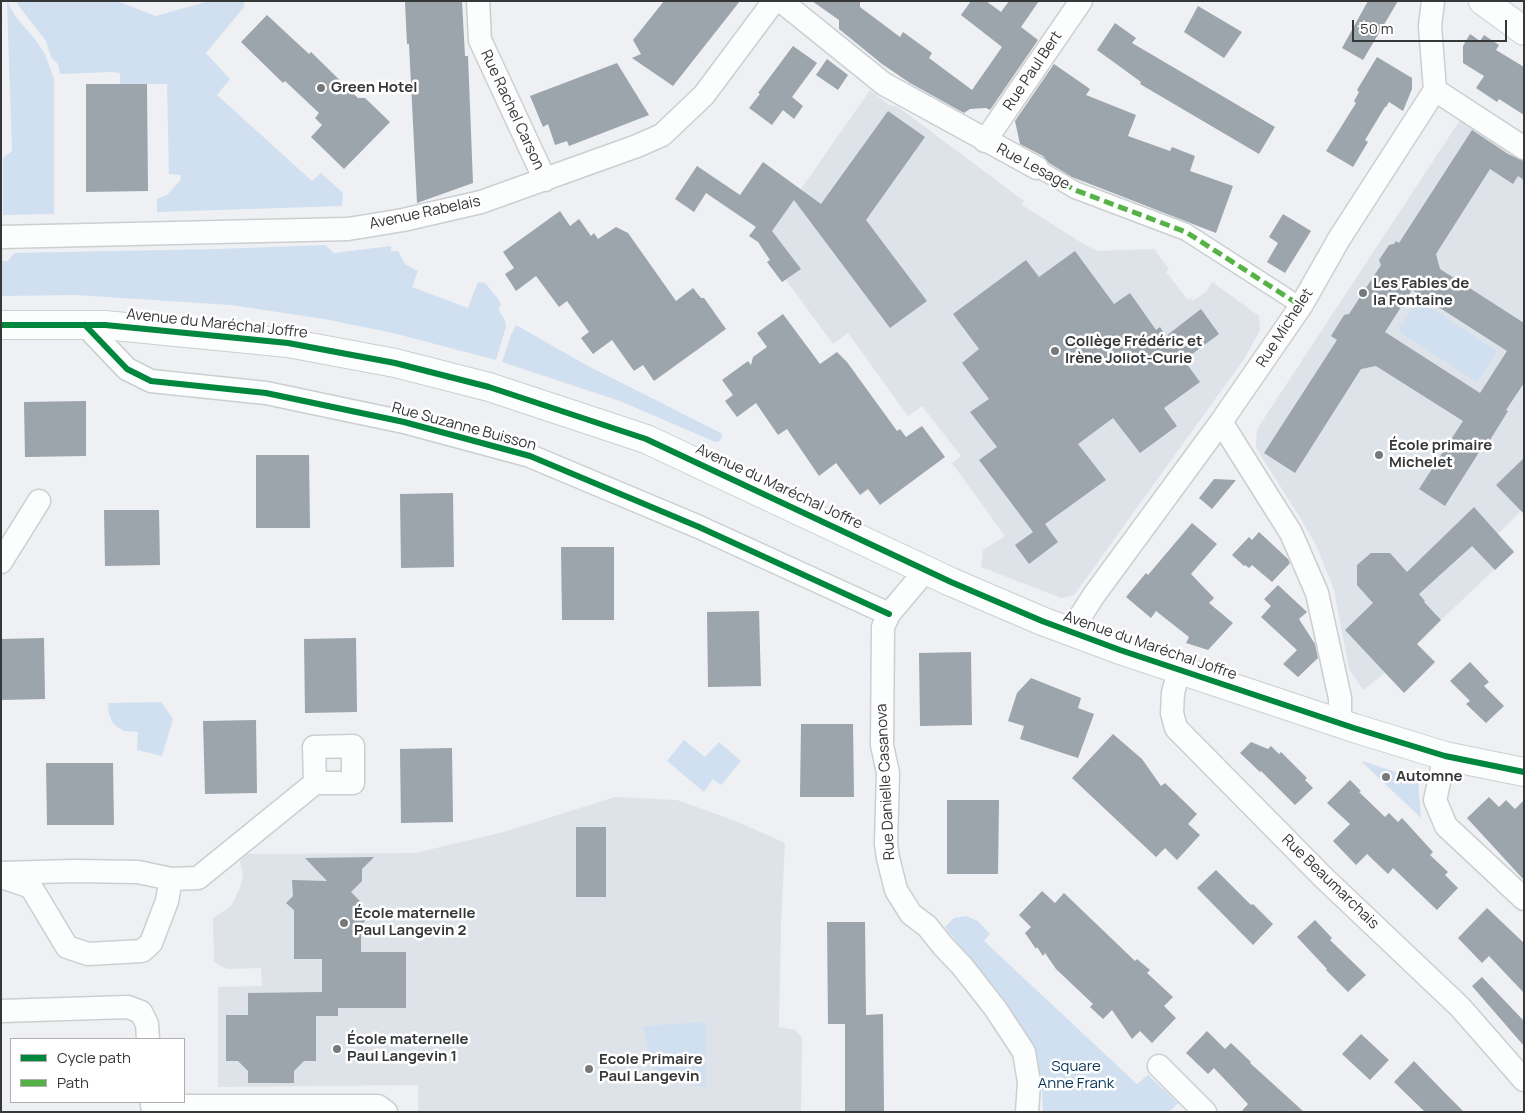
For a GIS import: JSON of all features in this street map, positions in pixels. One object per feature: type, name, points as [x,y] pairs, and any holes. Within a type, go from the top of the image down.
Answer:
[{"type":"main road","points":[[1483,1],[1524,31]]},
{"type":"main road","name":"Avenue du Maréchal Joffre","points":[[1,324],[105,325],[288,343],[395,363],[489,387],[646,439],[926,570],[1042,621],[1179,670],[1445,756],[1524,772]]},
{"type":"street","name":"Rue Rachel Carson","points":[[478,1],[480,40],[545,180]]},
{"type":"street","name":"Avenue Rabelais","points":[[1,238],[348,229],[403,220],[481,202],[637,146],[662,135],[704,95],[774,1]]},
{"type":"street","name":"Rue Lesage","points":[[780,1],[884,84],[1075,190],[1186,232],[1301,306]]},
{"type":"street","name":"Rue Paul Bert","points":[[985,141],[1081,1]]},
{"type":"street","points":[[1433,1],[1430,26],[1435,90],[1524,148]]},
{"type":"street","name":"Rue Michelet","points":[[1071,631],[1094,595],[1220,422],[1301,306],[1339,239],[1435,90]]},
{"type":"street","name":"Rue Suzanne Buisson","points":[[85,324],[127,369],[151,381],[266,392],[404,422],[530,456],[699,527],[889,614]]},
{"type":"street","points":[[1220,422],[1291,533],[1317,594],[1340,698],[1340,723]]},
{"type":"street","points":[[1,562],[39,501]]},
{"type":"street","name":"Rue Danielle Casanova","points":[[926,570],[889,614],[882,627],[882,745],[888,773],[886,844],[896,890],[911,914],[927,926],[967,973],[995,1008],[1024,1052],[1029,1082],[1027,1112]]},
{"type":"street","name":"Rue Beaumarchais","points":[[1179,670],[1173,693],[1172,713],[1176,728],[1324,878],[1460,1007],[1524,1080]]},
{"type":"street","points":[[1445,756],[1435,800],[1446,826],[1524,900]]},
{"type":"street","points":[[1,875],[74,871],[138,872],[171,879],[198,878],[315,783]]},
{"type":"street","points":[[1,875],[30,887],[67,947],[88,954],[142,951],[150,943],[167,901],[171,879]]},
{"type":"street","points":[[1,1011],[128,1008],[141,1012],[147,1024],[148,1038]]},
{"type":"street","points":[[1159,1066],[1204,1112]]},
{"type":"street","points":[[152,1103],[152,1106],[378,1106],[386,1112]]},
{"type":"shaded area","name":"Collège Frédéric et Irène Joliot-Curie","points":[[870,90],[889,105],[898,107],[1024,201],[1022,205],[1085,245],[1098,251],[1154,249],[1169,269],[1166,272],[1188,300],[1191,298],[1193,301],[1206,292],[1212,282],[1259,316],[1260,330],[1244,359],[1074,595],[1061,598],[981,567],[983,550],[1005,536],[952,463],[961,456],[922,406],[908,416],[848,333],[833,344],[786,280],[782,282],[767,262],[770,260],[762,245]]},
{"type":"shaded area","points":[[1460,120],[1524,164],[1524,508],[1498,534],[1514,551],[1385,673],[1363,690],[1349,669],[1334,590],[1317,547],[1256,448],[1257,429]]},
{"type":"shaded area","points":[[615,797],[677,800],[733,820],[785,843],[779,1027],[795,1030],[802,1038],[801,1112],[418,1112],[418,1085],[218,1087],[218,987],[262,986],[261,968],[227,969],[214,962],[213,918],[231,906],[243,878],[240,861],[247,854],[415,853],[504,832]]},
{"type":"green space","points":[[7,1],[15,16],[45,54],[54,79],[54,214],[3,215],[3,158],[12,151]]},
{"type":"green space","points":[[17,1],[117,1],[156,16],[209,1],[244,1],[244,7],[206,53],[230,79],[217,95],[312,181],[321,173],[343,193],[342,206],[157,212],[157,199],[167,195],[180,181],[181,175],[169,174],[167,84],[120,84],[120,73],[111,72],[60,74],[58,64],[51,57],[46,41],[18,5]]},
{"type":"green space","points":[[325,245],[334,253],[391,246],[391,251],[398,251],[405,264],[418,271],[412,287],[468,308],[478,282],[485,283],[499,300],[501,305],[498,308],[506,327],[496,360],[393,333],[324,319],[231,305],[75,295],[1,296],[1,261],[8,261],[14,253]]},
{"type":"green space","points":[[1418,300],[1497,351],[1477,382],[1398,331]]},
{"type":"green space","points":[[516,325],[588,366],[721,433],[720,441],[715,442],[620,401],[502,362]]},
{"type":"green space","points":[[161,702],[173,719],[162,756],[137,750],[138,732],[124,731],[117,727],[112,722],[109,714],[108,703]]},
{"type":"green space","points":[[684,740],[705,757],[719,742],[741,761],[721,785],[713,779],[704,792],[667,761]]},
{"type":"green space","points":[[1362,762],[1418,779],[1421,818]]},
{"type":"green space","name":"Square Anne Frank","points":[[966,916],[978,921],[990,934],[984,941],[1137,1084],[1148,1075],[1178,1103],[1169,1112],[1043,1112],[1042,1091],[1036,1055],[1017,1021],[945,927],[954,918]]},
{"type":"green space","points":[[706,1022],[706,1088],[653,1071],[643,1026]]},
{"type":"building","points":[[462,1],[465,56],[468,56],[473,183],[417,203],[405,2]]},
{"type":"building","points":[[664,1],[740,1],[673,86],[632,58],[641,54],[633,40]]},
{"type":"building","points":[[812,1],[860,1],[860,7],[900,37],[903,32],[932,53],[929,58],[972,90],[1002,47],[961,15],[971,1],[986,1],[1001,12],[1009,1],[1039,1],[1021,27],[1038,40],[990,110],[986,108],[970,109],[964,113],[910,83],[882,64],[839,29],[839,20]]},
{"type":"building","points":[[1368,1],[1398,1],[1363,60],[1342,48]]},
{"type":"building","points":[[1198,6],[1242,32],[1224,58],[1184,32]]},
{"type":"building","name":"Green Hotel","points":[[267,15],[309,54],[311,52],[358,98],[365,98],[390,122],[344,169],[311,137],[322,125],[315,118],[319,113],[285,81],[283,83],[241,42]]},
{"type":"building","points":[[1115,23],[1136,38],[1132,43],[1275,127],[1259,154],[1140,84],[1141,82],[1097,50]]},
{"type":"building","points":[[1470,34],[1480,41],[1484,35],[1499,45],[1496,50],[1524,67],[1524,115],[1499,99],[1497,102],[1476,88],[1484,76],[1463,63],[1463,46]]},
{"type":"building","points":[[793,46],[817,63],[792,97],[803,106],[794,119],[783,110],[772,125],[749,108]]},
{"type":"building","points":[[1377,57],[1412,78],[1412,89],[1403,111],[1389,102],[1385,107],[1365,140],[1368,142],[1353,167],[1326,151],[1356,103],[1354,101],[1359,92],[1357,90]]},
{"type":"building","points":[[827,59],[848,75],[838,90],[816,75]]},
{"type":"building","points":[[617,63],[649,115],[569,146],[567,141],[555,145],[548,124],[543,127],[530,96]]},
{"type":"building","points":[[1054,64],[1090,89],[1086,95],[1136,115],[1128,136],[1170,151],[1172,147],[1195,156],[1190,171],[1233,186],[1216,233],[1072,177],[1049,163],[1043,156],[1020,144],[1015,121]]},
{"type":"building","points":[[86,84],[147,84],[148,191],[86,192]]},
{"type":"building","points":[[888,111],[925,137],[866,220],[927,301],[890,328],[794,200],[772,231],[801,269],[782,282],[767,262],[770,260],[758,242],[749,236],[756,227],[706,193],[694,212],[675,199],[697,166],[740,195],[763,162],[821,204]]},
{"type":"building","points":[[1472,130],[1508,154],[1524,161],[1524,180],[1518,176],[1513,184],[1490,169],[1436,254],[1440,269],[1524,323],[1524,383],[1506,410],[1508,411],[1490,440],[1488,438],[1445,506],[1419,489],[1463,421],[1376,366],[1361,369],[1295,473],[1264,453],[1337,340],[1331,336],[1344,315],[1349,314],[1381,265],[1379,260],[1389,245],[1394,244],[1396,241],[1399,243]],"holes":[[[1412,290],[1507,351],[1480,393],[1385,332]]]},
{"type":"building","points":[[560,211],[570,226],[579,219],[591,236],[594,233],[598,239],[616,227],[628,233],[676,301],[693,288],[701,298],[704,298],[726,329],[654,381],[643,365],[634,371],[612,340],[593,354],[581,338],[589,332],[567,301],[559,307],[536,276],[516,291],[505,274],[514,268],[503,252]]},
{"type":"building","points":[[1283,214],[1311,231],[1285,273],[1267,262],[1278,243],[1269,237]]},
{"type":"building","points":[[1075,251],[1114,304],[1130,293],[1156,330],[1160,327],[1166,336],[1201,309],[1219,334],[1184,360],[1200,382],[1164,408],[1177,426],[1140,453],[1113,418],[1078,444],[1106,480],[1045,524],[1058,542],[1029,564],[1015,545],[1033,532],[979,460],[997,447],[970,412],[989,399],[962,363],[979,349],[953,314],[1026,260],[1039,277]]},
{"type":"building","points":[[783,314],[820,364],[837,352],[847,362],[897,431],[900,429],[906,437],[922,426],[945,457],[880,505],[868,489],[860,495],[836,463],[819,476],[787,429],[778,435],[756,403],[737,417],[725,401],[733,395],[722,380],[748,361],[751,365],[753,357],[767,347],[757,333]]},
{"type":"building","points":[[86,401],[86,456],[25,457],[24,402]]},
{"type":"building","points":[[256,455],[309,455],[310,528],[256,528]]},
{"type":"building","points":[[1524,458],[1524,514],[1496,485]]},
{"type":"building","points":[[1214,479],[1236,480],[1212,509],[1199,498]]},
{"type":"building","points":[[453,493],[454,567],[401,568],[400,494]]},
{"type":"building","points":[[1474,507],[1514,552],[1495,570],[1472,546],[1419,594],[1441,620],[1417,644],[1435,662],[1404,693],[1345,630],[1373,603],[1357,585],[1357,565],[1371,553],[1390,553],[1407,572]]},
{"type":"building","points":[[104,510],[159,510],[160,565],[105,566]]},
{"type":"building","points":[[1192,523],[1217,544],[1191,574],[1214,598],[1209,603],[1233,623],[1208,650],[1186,643],[1189,637],[1156,611],[1151,618],[1126,597],[1146,573],[1148,575]]},
{"type":"building","points":[[1259,532],[1290,563],[1272,582],[1252,565],[1249,568],[1244,566],[1232,555],[1249,537],[1252,540]]},
{"type":"building","points":[[561,547],[614,547],[614,620],[562,620]]},
{"type":"building","points":[[1278,585],[1307,612],[1299,619],[1315,644],[1318,658],[1298,677],[1283,664],[1297,650],[1261,617],[1271,606],[1264,599]]},
{"type":"building","points":[[759,611],[761,686],[708,687],[707,612]]},
{"type":"building","points":[[44,638],[45,699],[1,700],[1,639]]},
{"type":"building","points":[[356,638],[357,712],[305,713],[304,639]]},
{"type":"building","points":[[971,652],[972,725],[920,726],[919,653]]},
{"type":"building","points":[[1470,662],[1489,682],[1484,686],[1504,706],[1486,723],[1466,704],[1470,701],[1450,681]]},
{"type":"building","points":[[1031,678],[1081,698],[1078,708],[1094,714],[1078,758],[1020,739],[1024,726],[1008,721],[1017,693]]},
{"type":"building","points":[[256,720],[257,793],[205,794],[203,721]]},
{"type":"building","points":[[801,724],[853,724],[854,797],[800,797]]},
{"type":"building","points":[[1113,734],[1142,759],[1161,786],[1165,783],[1197,814],[1188,824],[1200,835],[1177,860],[1165,848],[1156,857],[1072,778]]},
{"type":"building","points":[[1251,742],[1268,749],[1271,746],[1279,754],[1281,752],[1307,778],[1305,780],[1313,788],[1295,805],[1240,753]]},
{"type":"building","points":[[452,748],[453,822],[401,823],[400,749]]},
{"type":"building","points":[[46,763],[113,763],[114,825],[47,825]]},
{"type":"building","points":[[1350,780],[1361,791],[1359,792],[1385,817],[1389,813],[1398,822],[1402,818],[1433,852],[1430,855],[1448,872],[1445,875],[1458,888],[1437,910],[1393,868],[1388,874],[1367,854],[1356,865],[1333,841],[1350,824],[1327,803]]},
{"type":"building","points":[[1489,797],[1499,807],[1506,800],[1515,809],[1524,800],[1524,880],[1467,818]]},
{"type":"building","points":[[947,800],[999,800],[998,874],[947,874]]},
{"type":"building","points":[[576,827],[606,827],[606,897],[576,897]]},
{"type":"building","points":[[374,857],[362,869],[362,881],[351,892],[361,902],[361,915],[366,919],[361,926],[361,952],[406,952],[406,1008],[338,1008],[338,1016],[316,1016],[316,1061],[304,1061],[294,1071],[294,1083],[248,1083],[248,1071],[238,1061],[226,1061],[226,1015],[248,1015],[248,993],[322,992],[322,959],[294,959],[294,910],[286,903],[293,896],[292,880],[327,881],[305,858]]},
{"type":"building","points":[[1216,870],[1273,924],[1253,945],[1197,888]]},
{"type":"building","points":[[1042,891],[1055,903],[1064,893],[1135,961],[1137,959],[1150,970],[1147,973],[1173,997],[1164,1006],[1176,1018],[1152,1043],[1140,1031],[1132,1039],[1112,1010],[1103,1019],[1090,1007],[1093,1004],[1056,969],[1045,953],[1043,956],[1037,947],[1036,949],[1025,933],[1031,927],[1019,915]]},
{"type":"building","points":[[1487,908],[1524,943],[1524,993],[1489,956],[1482,963],[1458,938]]},
{"type":"building","points":[[1315,920],[1332,938],[1330,940],[1366,975],[1348,992],[1297,937]]},
{"type":"building","points":[[827,922],[865,922],[866,1015],[883,1014],[884,1112],[845,1112],[845,1024],[828,1024]]},
{"type":"building","points":[[1482,977],[1524,1021],[1524,1046],[1472,986]]},
{"type":"building","points":[[1207,1031],[1225,1049],[1231,1043],[1304,1112],[1241,1112],[1248,1104],[1214,1068],[1208,1074],[1186,1053]]},
{"type":"building","points":[[1361,1034],[1389,1060],[1370,1080],[1342,1054]]},
{"type":"building","points":[[1414,1061],[1464,1112],[1425,1112],[1394,1082]]},
{"type":"marked path","points":[[1037,168],[1075,190],[1186,232],[1301,306]]},
{"type":"cycle path","points":[[1,325],[105,325],[288,343],[395,363],[489,387],[646,439],[951,582],[1042,621],[1120,650],[1354,728],[1445,756],[1524,772]]},
{"type":"cycle path","points":[[85,325],[127,369],[151,381],[266,393],[404,422],[530,456],[699,527],[889,614]]},
{"type":"place","name":"Green Hotel","points":[[321,88]]},
{"type":"place","name":"Les Fables de la Fontaine","points":[[1363,293]]},
{"type":"place","name":"Collège Frédéric et Irène Joliot-Curie","points":[[1055,351]]},
{"type":"place","name":"École primaire Michelet","points":[[1379,455]]},
{"type":"place","name":"Automne","points":[[1386,777]]},
{"type":"place","name":"École maternelle Paul Langevin 2","points":[[344,923]]},
{"type":"place","name":"École maternelle Paul Langevin 1","points":[[337,1049]]},
{"type":"place","name":"Ecole Primaire Paul Langevin","points":[[589,1069]]}]
